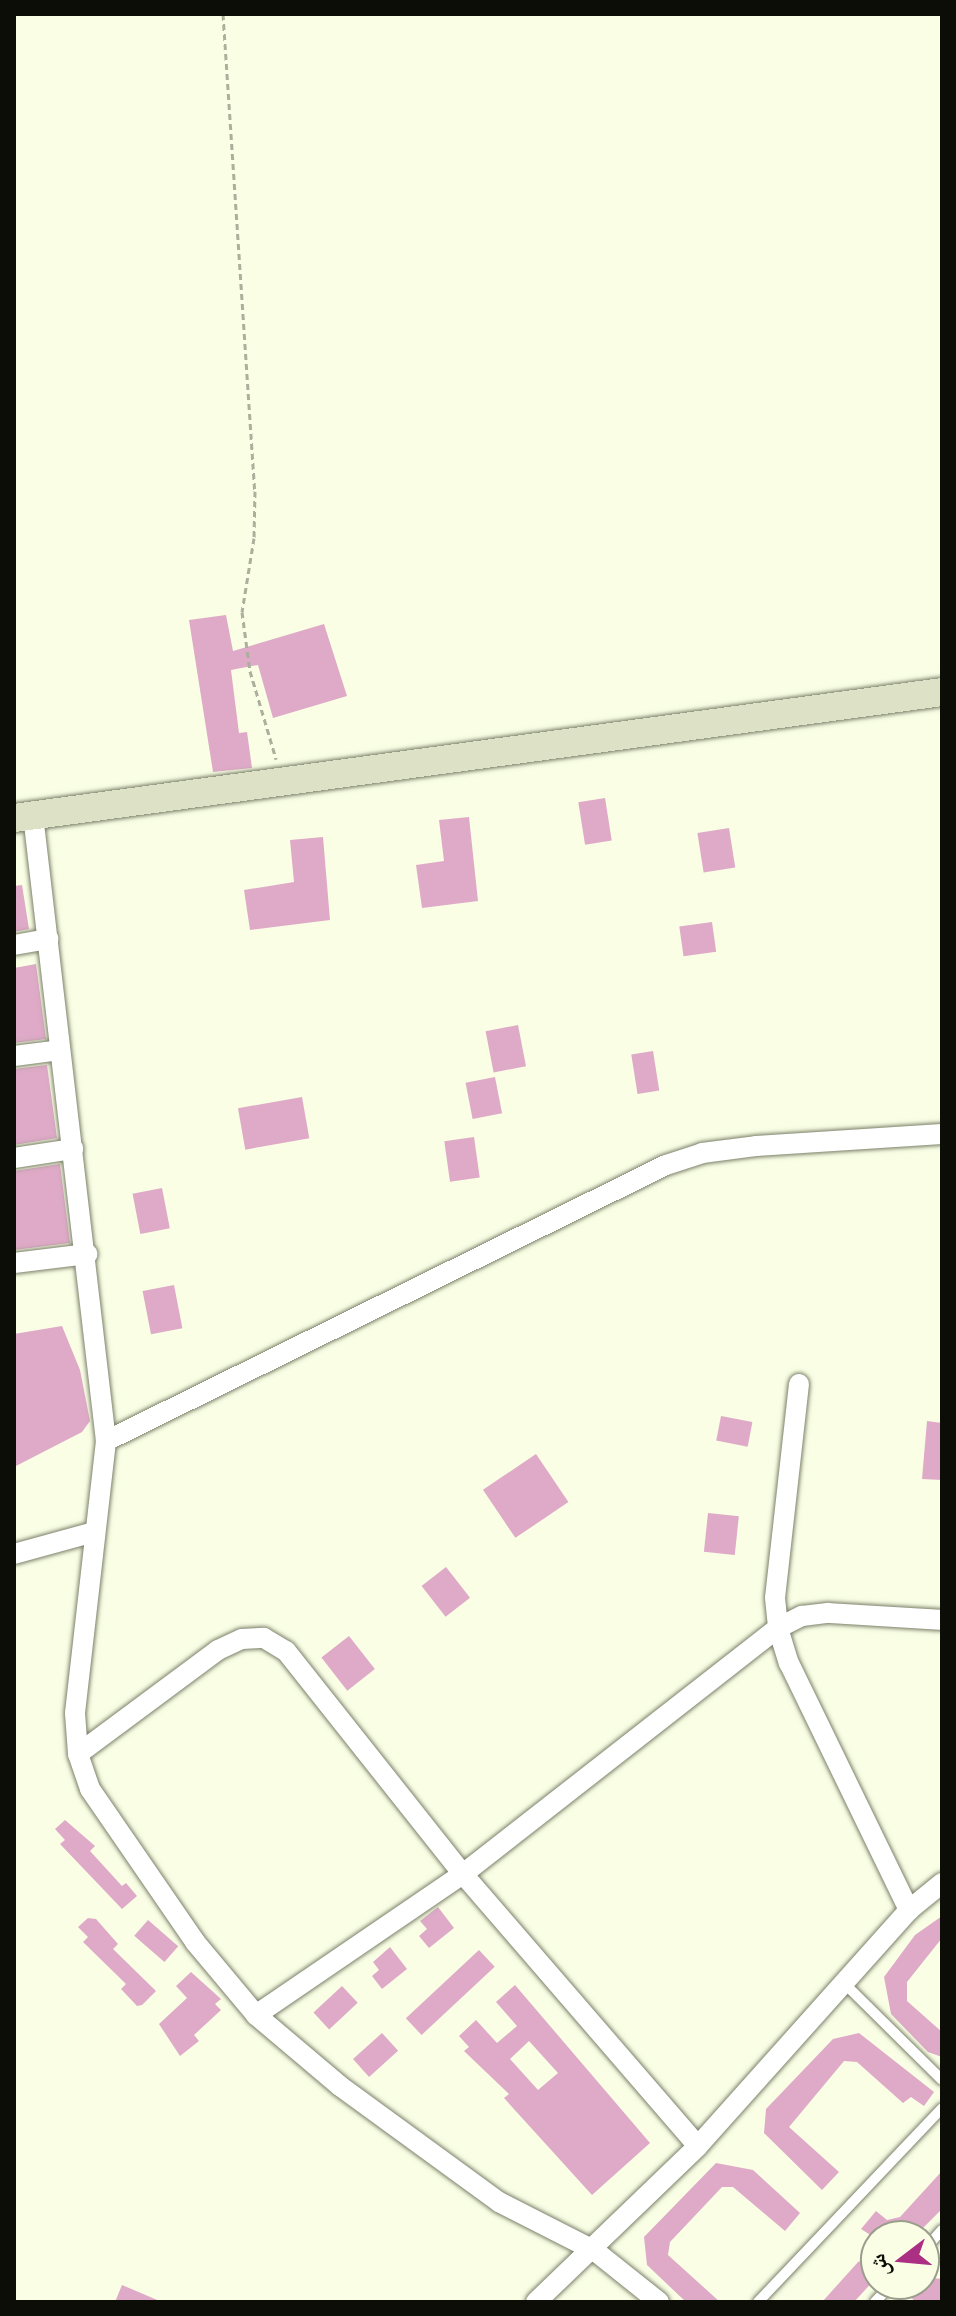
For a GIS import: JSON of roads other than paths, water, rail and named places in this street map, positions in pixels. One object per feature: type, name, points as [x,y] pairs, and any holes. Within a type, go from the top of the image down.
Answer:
[{"type":"main road","points":[[24,825],[283,781],[942,692]]},
{"type":"main road","points":[[24,825],[942,710]]},
{"type":"street","points":[[24,825],[48,939],[87,1254],[106,1441],[75,1713],[78,1754],[90,1789],[124,1842],[256,2015],[340,2086],[499,2202],[595,2251],[659,2302]]},
{"type":"street","points":[[14,945],[48,939]]},
{"type":"street","points":[[14,1056],[60,1050]]},
{"type":"street","points":[[106,1441],[666,1165],[743,1148],[942,1134]]},
{"type":"street","points":[[14,1158],[73,1149]]},
{"type":"street","points":[[14,1263],[87,1254]]},
{"type":"street","points":[[799,1384],[775,1598],[778,1628],[789,1663],[909,1910]]},
{"type":"street","points":[[14,1554],[94,1532]]},
{"type":"street","points":[[256,2015],[463,1874],[778,1628],[802,1616],[828,1613],[942,1620]]},
{"type":"street","points":[[78,1754],[218,1650],[242,1639],[264,1638],[286,1651],[463,1874],[698,2146]]},
{"type":"street","points":[[536,2302],[595,2251],[698,2146],[909,1910],[942,1883]]},
{"type":"lane","points":[[845,1984],[942,2080]]},
{"type":"lane","points":[[758,2302],[942,2108]]}]
